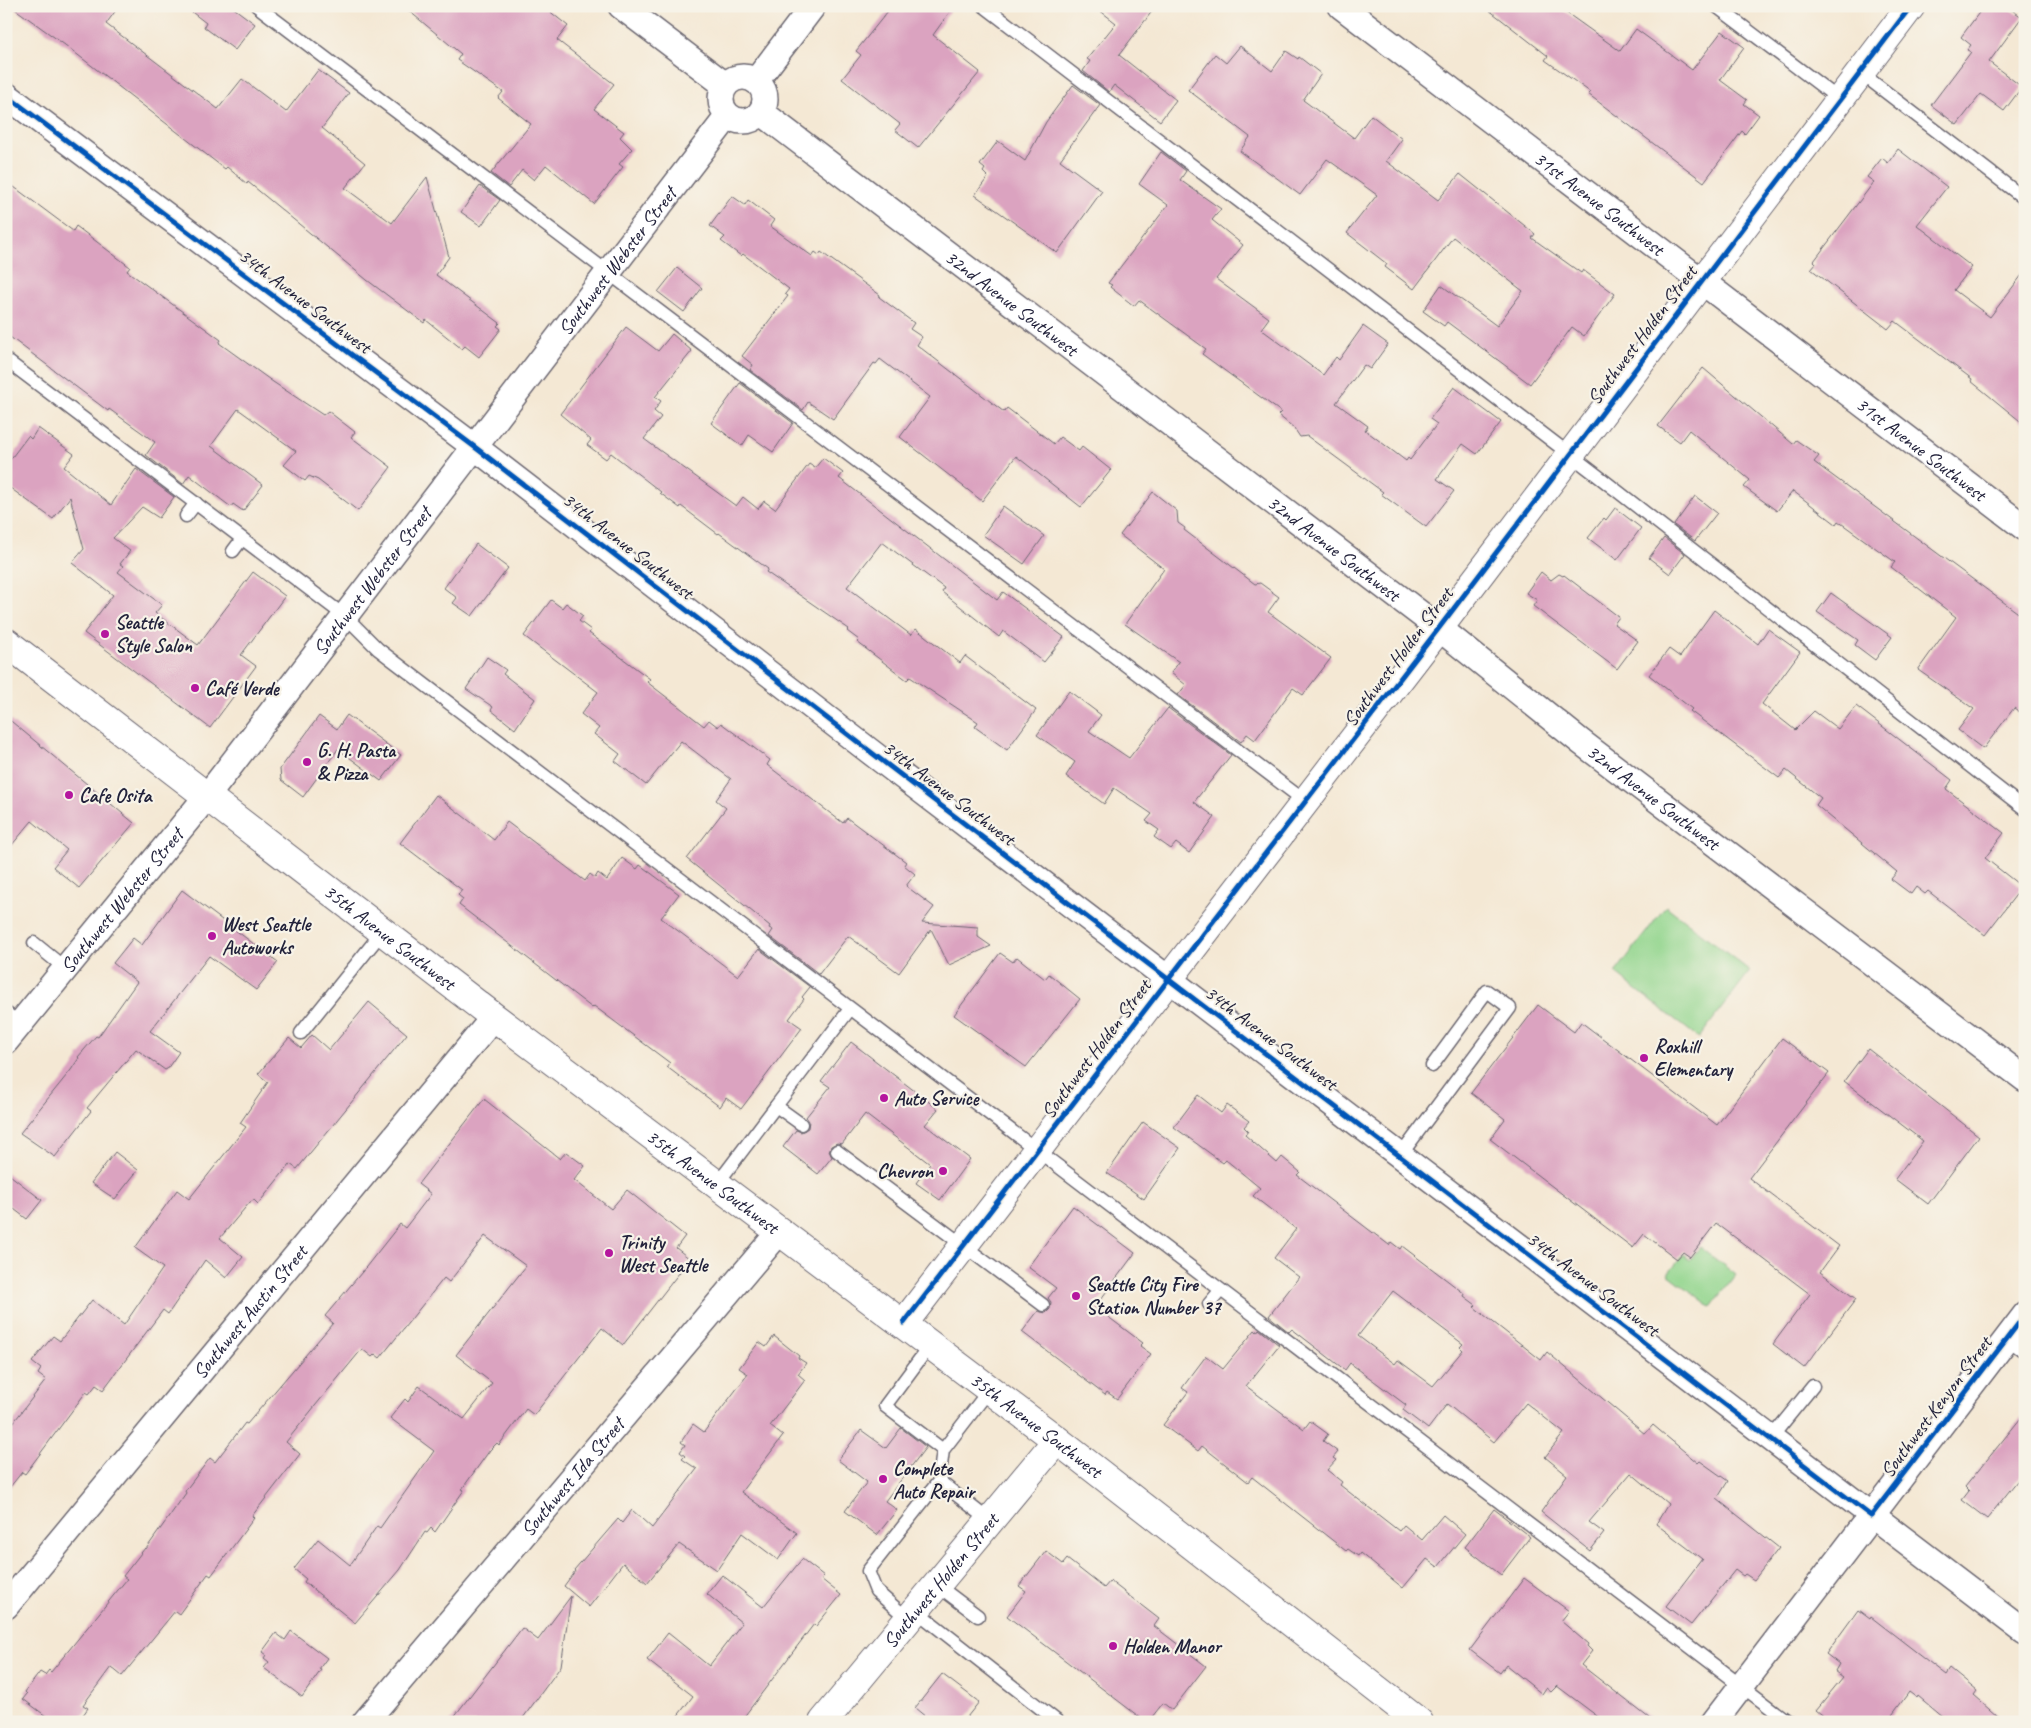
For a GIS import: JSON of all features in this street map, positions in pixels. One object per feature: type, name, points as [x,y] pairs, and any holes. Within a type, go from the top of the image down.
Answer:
[{"type":"street","points":[[621,6],[725,85]]},
{"type":"street","points":[[756,81],[813,6]]},
{"type":"street","name":"31st Avenue Southwest","points":[[1341,6],[2025,528]]},
{"type":"street","name":"Southwest Holden Street","points":[[904,1324],[1168,978],[1439,628],[1911,6]]},
{"type":"street","points":[[744,76],[756,81],[766,95],[761,112],[746,121],[739,121],[728,116],[722,108],[720,101],[725,85],[736,77],[744,76]]},
{"type":"street","name":"34th Avenue Southwest","points":[[6,95],[476,448],[1770,1439],[2025,1632]]},
{"type":"street","name":"32nd Avenue Southwest","points":[[761,112],[1439,628],[1581,742],[2025,1078]]},
{"type":"street","name":"Southwest Webster Street","points":[[11,1026],[66,969],[208,795],[476,448],[728,116]]},
{"type":"street","name":"35th Avenue Southwest","points":[[6,642],[208,795],[494,1017],[1057,1440],[1419,1722]]},
{"type":"street","name":"Southwest Austin Street","points":[[6,1606],[494,1017]]},
{"type":"street","name":"Southwest Ida Street","points":[[364,1722],[780,1231]]},
{"type":"street","name":"Southwest Kenyon Street","points":[[1714,1722],[1871,1516],[2016,1346],[2025,1315]]},
{"type":"street","name":"Southwest Holden Street","points":[[823,1722],[1057,1440]]},
{"type":"lane","points":[[257,6],[1306,802]]},
{"type":"lane","points":[[984,6],[1570,456],[2025,809]]},
{"type":"lane","points":[[1716,6],[1840,100]]},
{"type":"lane","points":[[1861,73],[2025,199]]},
{"type":"lane","points":[[6,360],[346,617],[378,649],[1789,1722]]},
{"type":"lane","points":[[186,516],[196,503]]},
{"type":"lane","points":[[233,551],[242,539]]},
{"type":"lane","points":[[301,1033],[383,931]]},
{"type":"lane","points":[[34,943],[66,969]]},
{"type":"lane","points":[[1400,1156],[1510,1008],[1487,991],[1432,1066]]},
{"type":"lane","points":[[717,1184],[850,1009]]},
{"type":"lane","points":[[776,1106],[800,1124]]},
{"type":"lane","points":[[836,1151],[1043,1305]]},
{"type":"lane","points":[[1209,1304],[1220,1291]]},
{"type":"lane","points":[[931,1344],[885,1406],[943,1450]]},
{"type":"lane","points":[[1770,1439],[1814,1386]]},
{"type":"lane","points":[[990,1389],[943,1450],[939,1481],[868,1571],[876,1591],[912,1615],[1058,1722]]},
{"type":"lane","points":[[939,1481],[990,1521]]},
{"type":"lane","points":[[937,1585],[978,1616]]},
{"type":"green space","points":[[1666,906],[1750,971],[1699,1038],[1615,973]]},
{"type":"green space","points":[[1700,1247],[1736,1275],[1711,1307],[1668,1274],[1683,1255],[1690,1260]]},
{"type":"building","points":[[11,6],[119,6],[106,24],[218,109],[242,79],[286,112],[318,70],[349,93],[322,128],[365,163],[345,188],[392,223],[427,177],[449,257],[436,275],[500,323],[497,326],[501,329],[479,357],[465,346],[462,349],[426,320],[424,323],[367,280],[248,182],[247,184],[227,167],[225,169],[65,45]]},
{"type":"building","points":[[184,6],[231,6],[255,24],[235,50],[204,27],[206,23]]},
{"type":"building","points":[[403,6],[543,6],[568,26],[557,40],[614,84],[594,109],[624,132],[620,137],[632,149],[619,164],[623,167],[594,204],[546,165],[534,180],[522,170],[509,187],[491,173],[531,124],[498,98],[503,92],[457,60],[461,54]]},
{"type":"building","points":[[892,6],[954,6],[933,35],[980,72],[918,148],[895,130],[900,124],[842,79],[861,55],[856,51]]},
{"type":"building","points":[[1094,6],[1156,6],[1119,55],[1176,100],[1160,121],[1114,85],[1109,92],[1083,71],[1090,61],[1087,59],[1116,23]]},
{"type":"building","points":[[1484,6],[1557,6],[1620,51],[1636,29],[1692,70],[1722,31],[1744,47],[1720,80],[1747,100],[1744,104],[1759,115],[1745,134],[1742,131],[1704,182],[1588,94],[1590,92],[1545,60],[1548,56]]},
{"type":"building","points":[[1984,6],[2006,6],[2022,17],[1989,62],[2022,87],[2004,111],[1981,94],[1957,125],[1931,105],[1971,52],[1967,50],[1971,45],[1961,37]]},
{"type":"building","points":[[1240,46],[1272,71],[1286,51],[1298,59],[1299,57],[1321,74],[1303,100],[1354,138],[1371,115],[1402,139],[1386,161],[1438,200],[1460,174],[1535,234],[1532,238],[1581,273],[1583,270],[1615,294],[1584,336],[1572,327],[1530,384],[1447,322],[1444,326],[1423,311],[1441,285],[1497,326],[1523,291],[1453,237],[1414,289],[1385,267],[1387,264],[1347,233],[1377,195],[1327,159],[1300,195],[1240,151],[1250,137],[1188,90],[1215,54],[1226,63]]},
{"type":"building","points":[[1073,85],[1100,105],[1060,160],[1102,191],[1057,253],[975,195],[988,177],[983,172],[985,169],[980,165],[998,141],[1025,161],[1046,122]]},
{"type":"building","points":[[1898,149],[1947,187],[1917,225],[1972,267],[1954,290],[1990,317],[2025,271],[2025,425],[1971,381],[1972,379],[1895,321],[1888,329],[1811,269],[1816,263],[1814,261],[1874,182],[1867,177],[1882,158],[1888,163]]},
{"type":"building","points":[[1161,152],[1186,171],[1180,180],[1221,209],[1212,220],[1243,245],[1216,279],[1269,318],[1261,329],[1323,375],[1336,357],[1339,360],[1363,326],[1388,344],[1370,369],[1364,365],[1336,403],[1368,426],[1365,430],[1406,461],[1408,458],[1410,460],[1437,424],[1430,419],[1454,387],[1501,422],[1477,454],[1463,444],[1437,479],[1454,491],[1426,527],[1381,494],[1383,492],[1307,436],[1300,437],[1294,428],[1278,415],[1281,412],[1202,354],[1206,349],[1139,300],[1134,306],[1110,287],[1112,285],[1108,283],[1168,205],[1139,184]]},
{"type":"building","points":[[6,181],[73,231],[76,226],[130,267],[127,271],[221,340],[219,343],[273,382],[323,415],[328,411],[355,432],[351,437],[391,467],[358,511],[318,480],[309,476],[305,481],[284,465],[296,451],[238,409],[211,446],[263,485],[243,511],[233,504],[231,507],[189,475],[183,484],[146,455],[155,442],[109,409],[108,411],[6,334]]},
{"type":"building","points":[[480,186],[500,200],[481,226],[461,212]]},
{"type":"building","points":[[732,196],[745,205],[748,200],[774,220],[770,226],[812,256],[815,252],[819,255],[821,252],[880,295],[879,297],[914,323],[910,329],[922,337],[917,345],[1004,412],[1007,408],[1054,444],[1060,437],[1079,451],[1082,447],[1111,470],[1081,507],[1016,456],[982,501],[900,437],[930,397],[880,359],[876,364],[874,363],[833,419],[808,402],[803,410],[750,370],[753,365],[742,356],[788,296],[785,294],[789,289],[743,254],[741,256],[721,241],[725,237],[710,226]]},
{"type":"building","points":[[677,268],[702,288],[684,312],[658,292]]},
{"type":"building","points":[[626,327],[658,351],[672,334],[692,351],[655,397],[661,401],[654,411],[661,417],[644,439],[736,506],[743,497],[758,509],[764,501],[775,509],[809,464],[815,468],[823,458],[843,473],[839,478],[997,600],[1003,592],[1064,637],[1044,662],[1003,631],[999,637],[942,592],[944,588],[882,542],[847,587],[911,635],[916,629],[960,663],[965,656],[1036,710],[1007,750],[975,727],[978,722],[910,677],[907,680],[857,642],[859,640],[847,631],[849,629],[766,572],[768,569],[681,506],[680,508],[611,453],[606,459],[587,445],[591,440],[560,414]]},
{"type":"building","points":[[1703,368],[1793,444],[1796,440],[1819,456],[1814,462],[2025,618],[2025,716],[2014,708],[1983,749],[1958,730],[1974,709],[1918,670],[1956,617],[1891,567],[1895,562],[1838,521],[1836,524],[1793,491],[1777,511],[1744,487],[1750,480],[1689,430],[1680,442],[1658,426]]},
{"type":"building","points":[[740,383],[793,423],[773,452],[749,435],[742,446],[711,423]]},
{"type":"building","points":[[38,428],[74,454],[64,467],[111,505],[136,469],[174,497],[159,518],[142,507],[113,538],[130,551],[120,564],[123,566],[118,572],[162,605],[155,613],[198,645],[253,572],[285,596],[241,655],[256,666],[210,728],[84,633],[113,595],[72,563],[84,549],[70,497],[53,519],[6,485],[6,465],[28,436],[31,439]]},
{"type":"building","points":[[1153,492],[1177,511],[1178,523],[1185,528],[1184,530],[1255,584],[1260,583],[1279,597],[1268,612],[1331,658],[1303,695],[1293,688],[1255,740],[1247,734],[1241,742],[1178,695],[1186,685],[1171,673],[1179,662],[1125,624],[1164,569],[1120,535]]},
{"type":"building","points":[[1695,496],[1717,513],[1695,541],[1674,525]]},
{"type":"building","points":[[1003,506],[1044,536],[1024,564],[983,535]]},
{"type":"building","points":[[1615,508],[1641,528],[1617,560],[1588,538]]},
{"type":"building","points":[[1664,538],[1685,554],[1670,574],[1649,558]]},
{"type":"building","points":[[476,544],[508,568],[472,616],[453,603],[457,598],[444,588]]},
{"type":"building","points":[[1541,572],[1551,580],[1559,574],[1564,575],[1619,617],[1614,624],[1638,641],[1617,669],[1533,606],[1537,600],[1526,593]]},
{"type":"building","points":[[1831,593],[1892,637],[1875,660],[1855,645],[1858,640],[1817,612]]},
{"type":"building","points":[[551,600],[562,608],[566,603],[583,616],[579,621],[591,630],[589,633],[650,679],[647,682],[704,726],[709,720],[718,727],[721,723],[770,760],[767,765],[843,823],[847,818],[906,862],[904,865],[915,874],[906,886],[934,907],[922,923],[978,927],[978,937],[991,946],[949,965],[931,929],[899,973],[848,936],[819,974],[769,936],[773,930],[769,928],[770,926],[687,859],[726,808],[716,800],[731,779],[681,741],[646,785],[615,761],[620,754],[594,734],[599,728],[581,714],[598,692],[524,636]]},
{"type":"building","points":[[1714,610],[1758,644],[1768,629],[1800,652],[1762,704],[1795,730],[1814,711],[1838,729],[1856,706],[1952,780],[1946,789],[2004,833],[1985,858],[2022,887],[1985,935],[1928,891],[1925,894],[1916,887],[1911,894],[1891,879],[1897,872],[1816,805],[1821,798],[1786,770],[1779,778],[1690,711],[1692,709],[1649,675],[1669,649],[1680,657]]},
{"type":"building","points":[[487,657],[506,670],[503,674],[535,699],[515,729],[491,710],[493,707],[466,689]]},
{"type":"building","points":[[1069,691],[1101,715],[1089,731],[1129,758],[1168,708],[1231,755],[1194,802],[1215,817],[1189,853],[1176,843],[1171,849],[1154,837],[1159,830],[1146,821],[1152,814],[1114,788],[1104,804],[1066,776],[1075,762],[1037,735]]},
{"type":"building","name":"G. H. Pasta & Pizza","points":[[347,715],[401,755],[381,781],[338,749],[303,797],[281,780],[280,769],[319,716],[337,729]]},
{"type":"building","points":[[6,717],[134,823],[79,888],[53,867],[67,850],[32,821],[6,852]]},
{"type":"building","points":[[436,795],[494,840],[507,822],[585,881],[590,874],[595,878],[598,873],[607,880],[622,858],[637,869],[640,865],[679,894],[661,918],[738,976],[759,949],[810,987],[802,997],[804,999],[789,1019],[802,1028],[741,1109],[726,1098],[720,1107],[667,1067],[670,1063],[594,1006],[592,1008],[459,905],[463,899],[458,895],[462,890],[400,843]]},
{"type":"building","points":[[182,890],[278,962],[256,990],[209,956],[150,1031],[179,1052],[167,1069],[165,1070],[136,1049],[87,1108],[91,1111],[55,1157],[20,1133],[71,1070],[78,1057],[96,1036],[98,1037],[137,982],[113,963],[133,938],[142,945]]},
{"type":"building","points":[[1000,953],[1013,962],[1017,957],[1045,979],[1049,974],[1080,999],[1026,1067],[954,1015]]},
{"type":"building","points":[[369,1002],[407,1034],[297,1169],[290,1164],[258,1204],[254,1200],[250,1202],[220,1238],[243,1257],[226,1278],[205,1260],[168,1314],[163,1310],[103,1390],[96,1385],[89,1394],[86,1392],[25,1474],[22,1472],[6,1492],[6,1432],[46,1380],[38,1374],[41,1369],[32,1362],[53,1336],[60,1341],[92,1300],[124,1325],[163,1268],[135,1248],[177,1190],[189,1199],[246,1127],[240,1123],[268,1082],[258,1074],[289,1038],[301,1048],[312,1035],[329,1050]]},
{"type":"building","points":[[1538,1005],[1574,1032],[1581,1022],[1717,1125],[1782,1038],[1829,1073],[1749,1178],[1839,1246],[1820,1272],[1856,1299],[1804,1368],[1773,1344],[1810,1294],[1716,1223],[1690,1257],[1683,1252],[1677,1259],[1644,1234],[1633,1248],[1490,1139],[1505,1119],[1471,1093]]},
{"type":"building","points":[[851,1042],[938,1109],[925,1125],[970,1159],[940,1200],[916,1183],[930,1164],[865,1114],[842,1144],[837,1143],[831,1146],[829,1151],[832,1157],[818,1174],[783,1147],[796,1130],[801,1132],[808,1128],[809,1121],[806,1117],[830,1087],[821,1081]]},
{"type":"building","points":[[1868,1049],[1979,1136],[1928,1204],[1895,1179],[1923,1141],[1844,1081]]},
{"type":"building","points":[[1198,1095],[1221,1113],[1227,1105],[1249,1121],[1244,1127],[1248,1131],[1245,1135],[1277,1163],[1282,1157],[1300,1172],[1297,1175],[1389,1245],[1391,1242],[1400,1249],[1402,1246],[1465,1294],[1464,1296],[1476,1305],[1474,1307],[1541,1360],[1547,1352],[1645,1434],[1653,1425],[1698,1463],[1700,1461],[1728,1481],[1717,1499],[1779,1548],[1754,1580],[1745,1574],[1743,1576],[1735,1570],[1691,1625],[1666,1606],[1702,1559],[1656,1524],[1668,1504],[1631,1473],[1589,1522],[1604,1533],[1590,1551],[1541,1512],[1567,1475],[1545,1457],[1564,1433],[1526,1403],[1494,1442],[1447,1404],[1428,1429],[1403,1410],[1406,1405],[1350,1363],[1345,1370],[1292,1329],[1289,1332],[1269,1316],[1299,1277],[1274,1258],[1296,1229],[1253,1196],[1260,1188],[1226,1160],[1223,1163],[1174,1127]],"holes":[[[1393,1291],[1463,1344],[1460,1347],[1463,1350],[1433,1386],[1398,1360],[1395,1364],[1358,1336]]]},
{"type":"building","points":[[484,1099],[560,1159],[566,1152],[585,1166],[574,1180],[611,1209],[627,1190],[685,1236],[676,1248],[690,1259],[623,1345],[602,1328],[534,1415],[526,1409],[499,1445],[497,1443],[490,1450],[462,1489],[464,1490],[435,1532],[431,1528],[427,1533],[425,1532],[400,1570],[355,1623],[304,1582],[306,1579],[294,1569],[318,1539],[350,1565],[377,1526],[380,1528],[434,1451],[390,1418],[405,1399],[408,1402],[419,1386],[464,1419],[492,1383],[456,1355],[526,1266],[485,1236],[449,1282],[444,1278],[380,1358],[375,1354],[372,1357],[362,1349],[315,1406],[286,1442],[300,1454],[252,1516],[254,1518],[211,1576],[208,1574],[179,1614],[175,1611],[122,1676],[111,1667],[83,1705],[88,1708],[78,1722],[54,1722],[23,1699],[27,1694],[25,1692],[40,1672],[45,1675],[49,1670],[51,1672],[127,1579],[123,1576],[146,1549],[210,1458],[215,1462],[245,1423],[247,1424],[333,1323],[325,1316],[400,1224],[405,1228],[431,1194],[418,1184]]},
{"type":"building","points":[[1143,1122],[1180,1148],[1144,1199],[1107,1173]]},
{"type":"building","points":[[115,1152],[138,1170],[115,1199],[91,1183]]},
{"type":"building","points":[[6,1172],[42,1200],[27,1219],[6,1203]]},
{"type":"building","name":"Seattle City Fire Station Number 37","points":[[1073,1206],[1135,1253],[1095,1307],[1143,1343],[1140,1346],[1151,1354],[1117,1399],[1107,1392],[1105,1395],[1022,1332],[1038,1311],[1046,1313],[1050,1309],[1051,1302],[1048,1298],[1056,1288],[1028,1267]]},
{"type":"building","points":[[1259,1329],[1279,1345],[1246,1386],[1304,1429],[1310,1421],[1328,1434],[1323,1441],[1338,1452],[1333,1458],[1336,1460],[1327,1470],[1342,1482],[1340,1485],[1399,1531],[1404,1525],[1422,1540],[1443,1515],[1465,1534],[1438,1567],[1427,1559],[1403,1588],[1360,1553],[1358,1556],[1348,1549],[1346,1551],[1252,1477],[1248,1482],[1202,1446],[1198,1451],[1163,1425],[1188,1392],[1182,1388],[1206,1356],[1223,1369],[1255,1330],[1257,1332]]},
{"type":"building","points":[[774,1336],[806,1363],[798,1374],[805,1380],[770,1426],[783,1436],[741,1492],[797,1533],[778,1560],[742,1533],[717,1570],[679,1544],[647,1583],[623,1563],[589,1607],[564,1586],[574,1570],[618,1519],[622,1523],[632,1510],[652,1528],[697,1469],[682,1459],[685,1456],[680,1452],[685,1445],[681,1442],[693,1424],[704,1432],[748,1374],[739,1368],[759,1342],[766,1347]]},
{"type":"building","points":[[2025,1413],[2025,1471],[1987,1519],[1962,1500],[1969,1491],[1965,1487]]},
{"type":"building","name":"Complete Auto Repair","points":[[901,1428],[926,1447],[885,1501],[897,1510],[877,1535],[845,1511],[867,1482],[838,1460],[861,1430],[886,1448]]},
{"type":"building","points":[[1494,1509],[1530,1537],[1501,1575],[1465,1547]]},
{"type":"building","name":"Holden Manor","points":[[1046,1551],[1063,1564],[1067,1559],[1104,1588],[1110,1581],[1159,1619],[1154,1626],[1206,1666],[1172,1710],[1163,1703],[1146,1722],[1007,1616],[1026,1591],[1019,1586]]},
{"type":"building","points":[[802,1559],[824,1576],[821,1579],[841,1595],[816,1626],[814,1624],[740,1722],[673,1722],[693,1696],[647,1660],[668,1633],[709,1666],[742,1623],[707,1594],[722,1575],[763,1607]]},
{"type":"building","points":[[1524,1578],[1569,1611],[1561,1621],[1588,1644],[1587,1646],[1592,1651],[1581,1665],[1654,1722],[1605,1722],[1557,1686],[1551,1692],[1546,1688],[1542,1694],[1506,1665],[1500,1673],[1470,1650]]},
{"type":"building","points":[[571,1596],[561,1666],[520,1722],[450,1722],[522,1628],[538,1640]]},
{"type":"building","points":[[1858,1610],[1870,1619],[1871,1617],[1946,1675],[1950,1669],[1977,1691],[1974,1695],[2005,1722],[1949,1722],[1918,1696],[1917,1698],[1909,1692],[1887,1722],[1831,1722],[1816,1710],[1843,1677],[1835,1671],[1839,1664],[1826,1654]]},
{"type":"building","points":[[291,1631],[327,1658],[302,1697],[264,1668],[269,1662],[264,1658],[266,1655],[262,1652],[276,1633],[285,1640]]},
{"type":"building","points":[[942,1674],[979,1702],[963,1722],[932,1722],[915,1708]]},
{"type":"cycle path","points":[[904,1323],[1439,628],[1911,6]]},
{"type":"cycle path","points":[[6,95],[476,448],[1871,1516],[2025,1315]]},
{"type":"place","name":"Seattle Style Salon","points":[[105,634]]},
{"type":"place","name":"Café Verde","points":[[195,688]]},
{"type":"place","name":"G. H. Pasta & Pizza","points":[[307,762]]},
{"type":"place","name":"Cafe Osita","points":[[69,795]]},
{"type":"place","name":"West Seattle Autoworks","points":[[212,936]]},
{"type":"place","name":"Roxhill Elementary","points":[[1644,1058]]},
{"type":"place","name":"Auto Service","points":[[884,1098]]},
{"type":"place","name":"Chevron","points":[[943,1171]]},
{"type":"place","name":"Trinity West Seattle","points":[[609,1253]]},
{"type":"place","name":"Seattle City Fire Station Number 37","points":[[1076,1296]]},
{"type":"place","name":"Complete Auto Repair","points":[[883,1479]]},
{"type":"place","name":"Holden Manor","points":[[1113,1646]]}]
